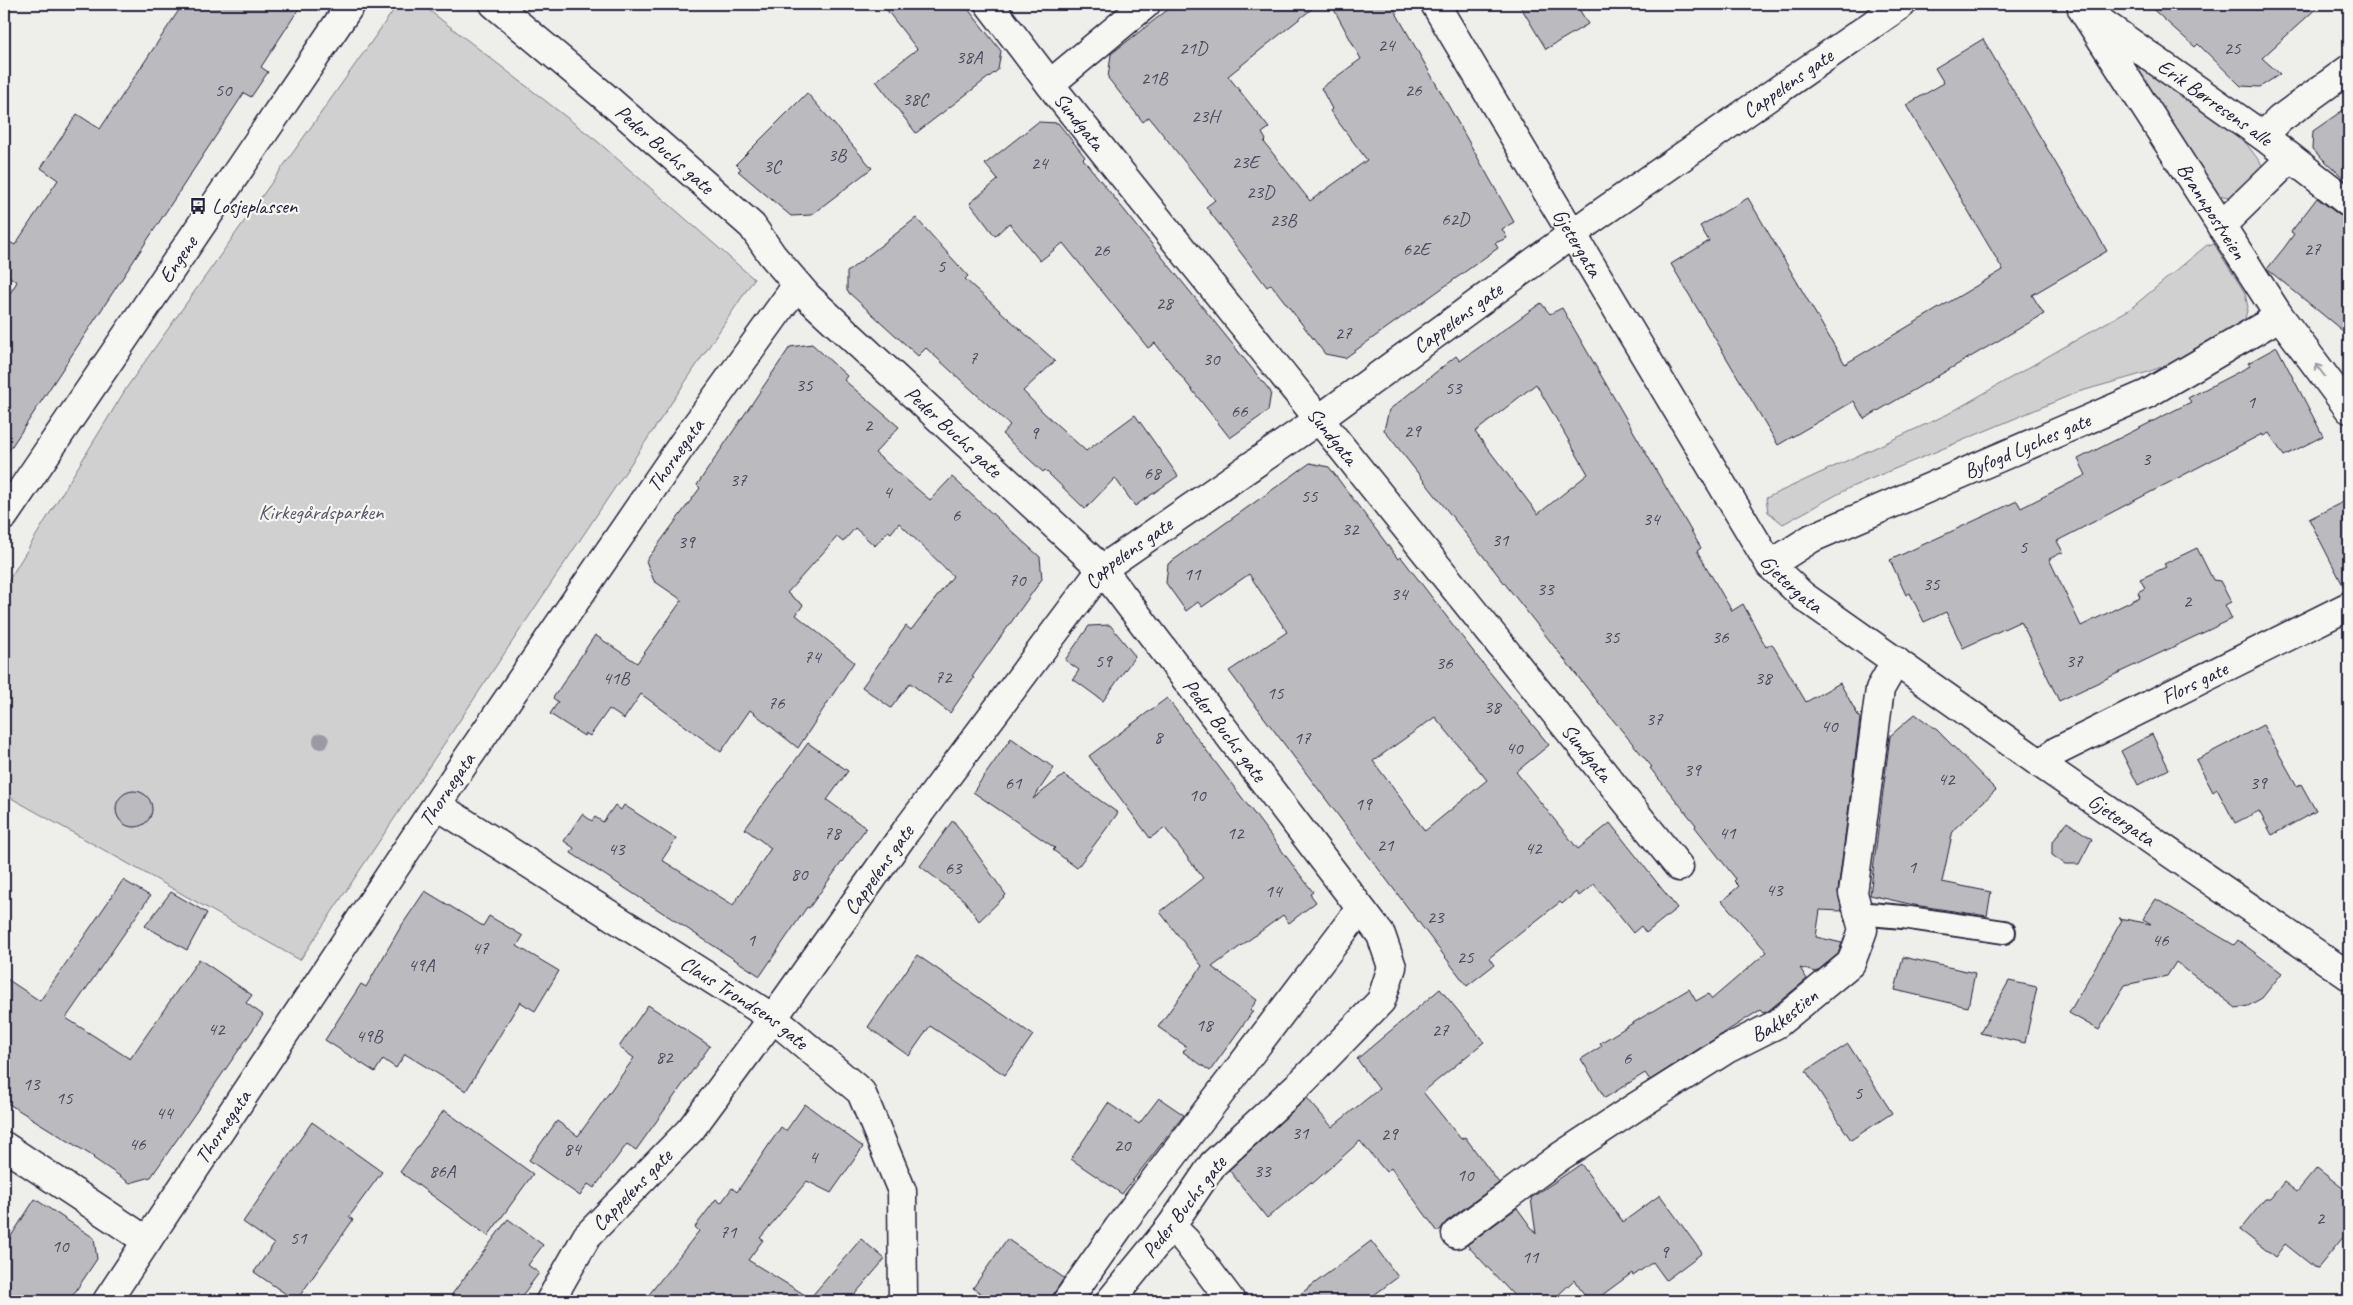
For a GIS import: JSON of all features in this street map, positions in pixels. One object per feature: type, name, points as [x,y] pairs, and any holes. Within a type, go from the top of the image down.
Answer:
[{"type":"street","name":"Engene","points":[[4,516],[351,4]]},
{"type":"street","name":"Peder Buchs gate","points":[[494,4],[610,101],[752,226],[772,255],[797,285],[1102,569],[1381,935],[1392,967],[1381,1001],[1304,1080],[1213,1164],[1171,1226],[1110,1301]]},
{"type":"street","name":"Sundgata","points":[[989,4],[1050,84],[1318,420],[1679,867]]},
{"type":"street","points":[[1050,84],[1146,4]]},
{"type":"street","name":"Gjetergata","points":[[1435,4],[1770,565],[1802,596],[2041,764],[2349,976]]},
{"type":"street","name":"Cappelens gate","points":[[550,1301],[587,1236],[691,1129],[773,1018],[906,831],[1102,569],[1318,420],[1572,234],[1902,4]]},
{"type":"street","name":"Erik Børresens alle","points":[[2080,6],[2263,136],[2349,203]]},
{"type":"street","name":"Brannpostveien","points":[[2080,6],[2278,314],[2349,409]]},
{"type":"street","points":[[2263,136],[2280,119],[2349,69]]},
{"type":"street","points":[[2221,226],[2291,158]]},
{"type":"street","name":"Thornegata","points":[[107,1301],[684,442],[797,285]]},
{"type":"street","name":"Byfogd Lyches gate","points":[[1770,565],[1812,538],[2147,394],[2267,324],[2278,314]]},
{"type":"street","name":"Flors gate","points":[[2041,764],[2057,752],[2349,606]]},
{"type":"street","name":"Bakkestien","points":[[1456,1234],[1561,1156],[1634,1108],[1727,1049],[1777,1024],[1851,963],[1863,930],[1853,893],[1880,689],[1896,661]]},
{"type":"street","name":"Claus Trondsens gate","points":[[438,806],[773,1018],[861,1092],[902,1191],[904,1301]]},
{"type":"street","name":"Peder Buchs gate","points":[[1067,1301],[1119,1227],[1360,909]]},
{"type":"street","points":[[4,1146],[147,1241]]},
{"type":"street","points":[[1171,1226],[1186,1241],[1231,1301]]},
{"type":"lane","points":[[1858,913],[1903,917],[2004,932]]},
{"type":"green space","name":"Kirkegårdsparken","points":[[398,4],[421,4],[597,141],[754,279],[300,960],[4,794],[4,588],[127,387]]},
{"type":"green space","points":[[2124,52],[2242,138],[2263,166],[2258,182],[2232,198],[2215,194]]},
{"type":"green space","points":[[2214,244],[2245,293],[2248,307],[2244,322],[2202,352],[2145,373],[2078,392],[1849,488],[1783,524],[1768,512],[1766,498],[1948,414],[2130,309],[2207,245]]},
{"type":"building","points":[[183,4],[302,4],[261,67],[268,72],[251,97],[244,93],[4,458],[4,303],[17,282],[4,273],[4,239],[15,245],[58,180],[41,168],[77,114],[100,129]]},
{"type":"building","points":[[882,4],[964,4],[1001,51],[998,70],[916,133],[876,81],[917,49]]},
{"type":"building","points":[[1175,4],[1318,4],[1228,76],[1269,128],[1262,133],[1266,140],[1264,142],[1310,201],[1367,160],[1330,111],[1332,109],[1321,88],[1361,59],[1331,4],[1391,4],[1514,222],[1502,229],[1507,238],[1495,243],[1498,248],[1345,358],[1325,354],[1271,284],[1267,287],[1206,207],[1215,200],[1149,117],[1143,122],[1108,78],[1111,54]]},
{"type":"building","points":[[1519,4],[1576,4],[1588,24],[1546,49]]},
{"type":"building","points":[[2147,4],[2321,4],[2262,58],[2280,74],[2260,87],[2241,86],[2198,44],[2195,47]]},
{"type":"building","points":[[1983,39],[2107,251],[2032,295],[2044,314],[1864,419],[1854,401],[1778,445],[1671,264],[1709,241],[1700,226],[1748,198],[1845,364],[2003,270],[1906,105],[1944,83],[1935,68]]},
{"type":"building","points":[[807,93],[872,168],[811,215],[791,216],[738,171],[741,169],[736,164]]},
{"type":"building","points":[[2349,106],[2349,183],[2312,149],[2313,131]]},
{"type":"building","points":[[1038,122],[1058,123],[1085,157],[1083,159],[1271,392],[1268,411],[1230,438],[1155,343],[1148,348],[1063,243],[1040,261],[1009,223],[995,236],[970,203],[998,180],[985,164]]},
{"type":"building","points":[[2317,198],[2339,215],[2349,218],[2349,336],[2267,269],[2294,234],[2291,232]]},
{"type":"building","points":[[916,218],[968,276],[965,279],[1055,361],[1023,391],[1044,413],[1086,451],[1135,415],[1178,476],[1135,506],[1115,478],[1085,509],[1045,470],[1043,472],[1002,434],[1010,425],[926,348],[918,356],[847,291],[847,272]]},
{"type":"building","points":[[1541,303],[1550,314],[1562,308],[1701,548],[1697,551],[1732,611],[1743,604],[1766,647],[1772,644],[1806,702],[1840,683],[1860,719],[1838,891],[1842,911],[1820,910],[1816,937],[1842,943],[1838,954],[1816,972],[1800,968],[1807,979],[1768,1011],[1763,1013],[1760,1010],[1650,1080],[1645,1073],[1605,1098],[1581,1059],[1602,1046],[1600,1043],[1689,989],[1696,1001],[1708,994],[1712,999],[1767,952],[1722,901],[1739,886],[1734,881],[1736,879],[1650,768],[1652,767],[1594,697],[1384,430],[1389,410],[1456,356],[1460,361]],"holes":[[[1536,384],[1588,474],[1538,514],[1475,432]]]},
{"type":"building","points":[[812,344],[847,376],[844,380],[899,427],[875,453],[930,500],[952,477],[1040,557],[1042,579],[972,677],[974,678],[950,713],[910,683],[891,708],[862,687],[906,626],[911,630],[953,576],[899,523],[891,533],[888,531],[875,546],[855,528],[843,542],[837,537],[787,593],[803,605],[796,615],[854,662],[798,748],[750,710],[721,752],[641,694],[624,719],[609,709],[590,736],[585,733],[584,736],[550,714],[558,702],[553,698],[595,635],[637,663],[682,600],[654,581],[646,561],[700,488],[697,485],[790,347]]},
{"type":"building","points":[[2277,347],[2323,436],[2284,456],[2269,433],[2263,436],[2262,434],[2057,541],[2063,552],[2049,559],[2081,626],[2140,597],[2138,592],[2145,588],[2140,579],[2166,567],[2164,564],[2197,548],[2213,580],[2220,581],[2231,602],[2225,605],[2232,619],[2059,701],[2021,621],[1963,648],[1946,612],[1924,622],[1910,593],[1906,595],[1890,560],[2017,501],[2021,508],[2086,475],[2078,459],[2191,402],[2188,398],[2250,366],[2248,363]]},
{"type":"building","points":[[1310,463],[1329,467],[1398,559],[1401,557],[1479,659],[1549,745],[1516,772],[1578,849],[1610,823],[1677,908],[1646,933],[1641,926],[1633,933],[1594,884],[1579,896],[1576,892],[1562,904],[1560,902],[1489,958],[1494,965],[1467,986],[1229,671],[1287,632],[1249,574],[1202,607],[1198,602],[1186,611],[1166,583],[1168,564]],"holes":[[[1435,717],[1487,780],[1425,831],[1373,761]]]},
{"type":"building","points":[[2349,499],[2349,590],[2346,591],[2309,519]]},
{"type":"building","points":[[1110,625],[1135,656],[1103,701],[1073,679],[1079,670],[1065,660],[1089,626]]},
{"type":"building","points":[[1167,698],[1313,892],[1310,894],[1316,902],[1289,923],[1283,915],[1212,967],[1257,1000],[1250,1010],[1253,1011],[1210,1071],[1183,1052],[1187,1047],[1158,1027],[1202,966],[1160,912],[1203,878],[1165,828],[1150,838],[1089,756]]},
{"type":"building","points":[[1915,714],[1937,730],[1996,790],[1953,830],[1942,882],[1991,892],[1987,916],[1914,905],[1870,895],[1890,736]]},
{"type":"building","points":[[2263,725],[2297,786],[2301,784],[2316,811],[2272,835],[2259,811],[2235,823],[2217,789],[2213,792],[2196,760]]},
{"type":"building","points":[[2152,734],[2169,769],[2138,785],[2121,751]]},
{"type":"building","points":[[1011,738],[1054,768],[1033,799],[1064,775],[1118,813],[1077,868],[1053,850],[1055,848],[973,792]]},
{"type":"building","points":[[808,743],[848,771],[827,800],[866,828],[809,908],[807,907],[760,976],[571,853],[574,848],[564,841],[582,814],[592,821],[595,817],[603,822],[615,805],[621,810],[624,805],[676,839],[662,860],[733,905],[771,848],[745,829]]},
{"type":"building","points":[[134,791],[141,792],[147,796],[151,802],[151,816],[147,822],[141,826],[134,827],[127,826],[121,822],[117,816],[116,809],[117,802],[121,796],[127,792]]},
{"type":"building","points":[[953,820],[1006,895],[979,921],[964,900],[920,866]]},
{"type":"building","points":[[2067,822],[2092,839],[2079,864],[2065,864],[2052,855],[2052,843]]},
{"type":"building","points":[[123,880],[150,896],[66,1018],[130,1059],[199,959],[252,995],[246,1003],[263,1015],[151,1177],[130,1183],[94,1157],[4,1101],[4,977],[40,1001]]},
{"type":"building","points":[[425,891],[483,926],[489,916],[523,936],[517,946],[559,971],[535,1011],[520,1002],[466,1091],[405,1054],[396,1068],[383,1059],[375,1072],[325,1040],[361,984],[366,987],[400,928]]},
{"type":"building","points":[[171,892],[207,913],[187,950],[145,926]]},
{"type":"building","points":[[2156,899],[2234,945],[2238,940],[2282,973],[2262,998],[2248,1006],[2236,1008],[2176,962],[2167,976],[2125,985],[2099,1030],[2069,1013],[2122,920],[2119,918],[2151,924],[2143,919]]},
{"type":"building","points":[[917,955],[1033,1035],[1005,1075],[930,1026],[909,1056],[868,1027]]},
{"type":"building","points":[[1903,957],[1975,973],[1968,1007],[1895,990]]},
{"type":"building","points":[[2009,981],[2037,987],[2025,1043],[1980,1033]]},
{"type":"building","points":[[1440,989],[1484,1042],[1423,1092],[1461,1139],[1465,1137],[1499,1183],[1447,1221],[1438,1232],[1391,1168],[1386,1172],[1360,1141],[1312,1184],[1311,1182],[1267,1218],[1229,1170],[1307,1098],[1332,1127],[1379,1089],[1357,1059]]},
{"type":"building","points":[[648,1005],[710,1046],[636,1150],[627,1144],[594,1188],[588,1184],[580,1196],[529,1160],[557,1121],[578,1136],[634,1058],[619,1047]]},
{"type":"building","points":[[1848,1044],[1892,1113],[1851,1140],[1806,1071]]},
{"type":"building","points":[[1159,1098],[1184,1115],[1122,1194],[1071,1159],[1108,1103],[1139,1124]]},
{"type":"building","points":[[805,1104],[863,1147],[831,1193],[807,1181],[760,1238],[763,1240],[748,1260],[810,1298],[861,1239],[885,1259],[849,1301],[644,1301],[699,1231],[695,1227],[716,1199],[721,1203],[732,1188],[737,1192],[781,1127],[786,1131]]},
{"type":"building","points":[[444,1110],[533,1174],[488,1236],[400,1172]]},
{"type":"building","points":[[312,1122],[382,1172],[349,1217],[353,1220],[296,1301],[254,1272],[274,1244],[243,1222]]},
{"type":"building","points":[[1581,1164],[1623,1222],[1660,1195],[1702,1253],[1666,1280],[1653,1262],[1633,1276],[1632,1273],[1594,1301],[1589,1301],[1574,1280],[1552,1301],[1519,1301],[1467,1245],[1517,1208],[1536,1234],[1531,1198]]},
{"type":"building","points":[[2317,1168],[2349,1193],[2349,1230],[2318,1268],[2314,1267],[2285,1244],[2275,1257],[2240,1230],[2265,1199],[2270,1199],[2284,1182],[2297,1192]]},
{"type":"building","points":[[35,1199],[94,1238],[97,1259],[69,1301],[4,1301],[4,1247]]},
{"type":"building","points":[[508,1219],[543,1245],[528,1265],[539,1273],[518,1301],[447,1301]]},
{"type":"building","points":[[1007,1239],[1064,1278],[1049,1301],[992,1301],[973,1288]]},
{"type":"building","points":[[1371,1241],[1398,1277],[1366,1301],[1291,1301]]},
{"type":"place","name":"Losjeplassen","points":[[198,206]]}]
